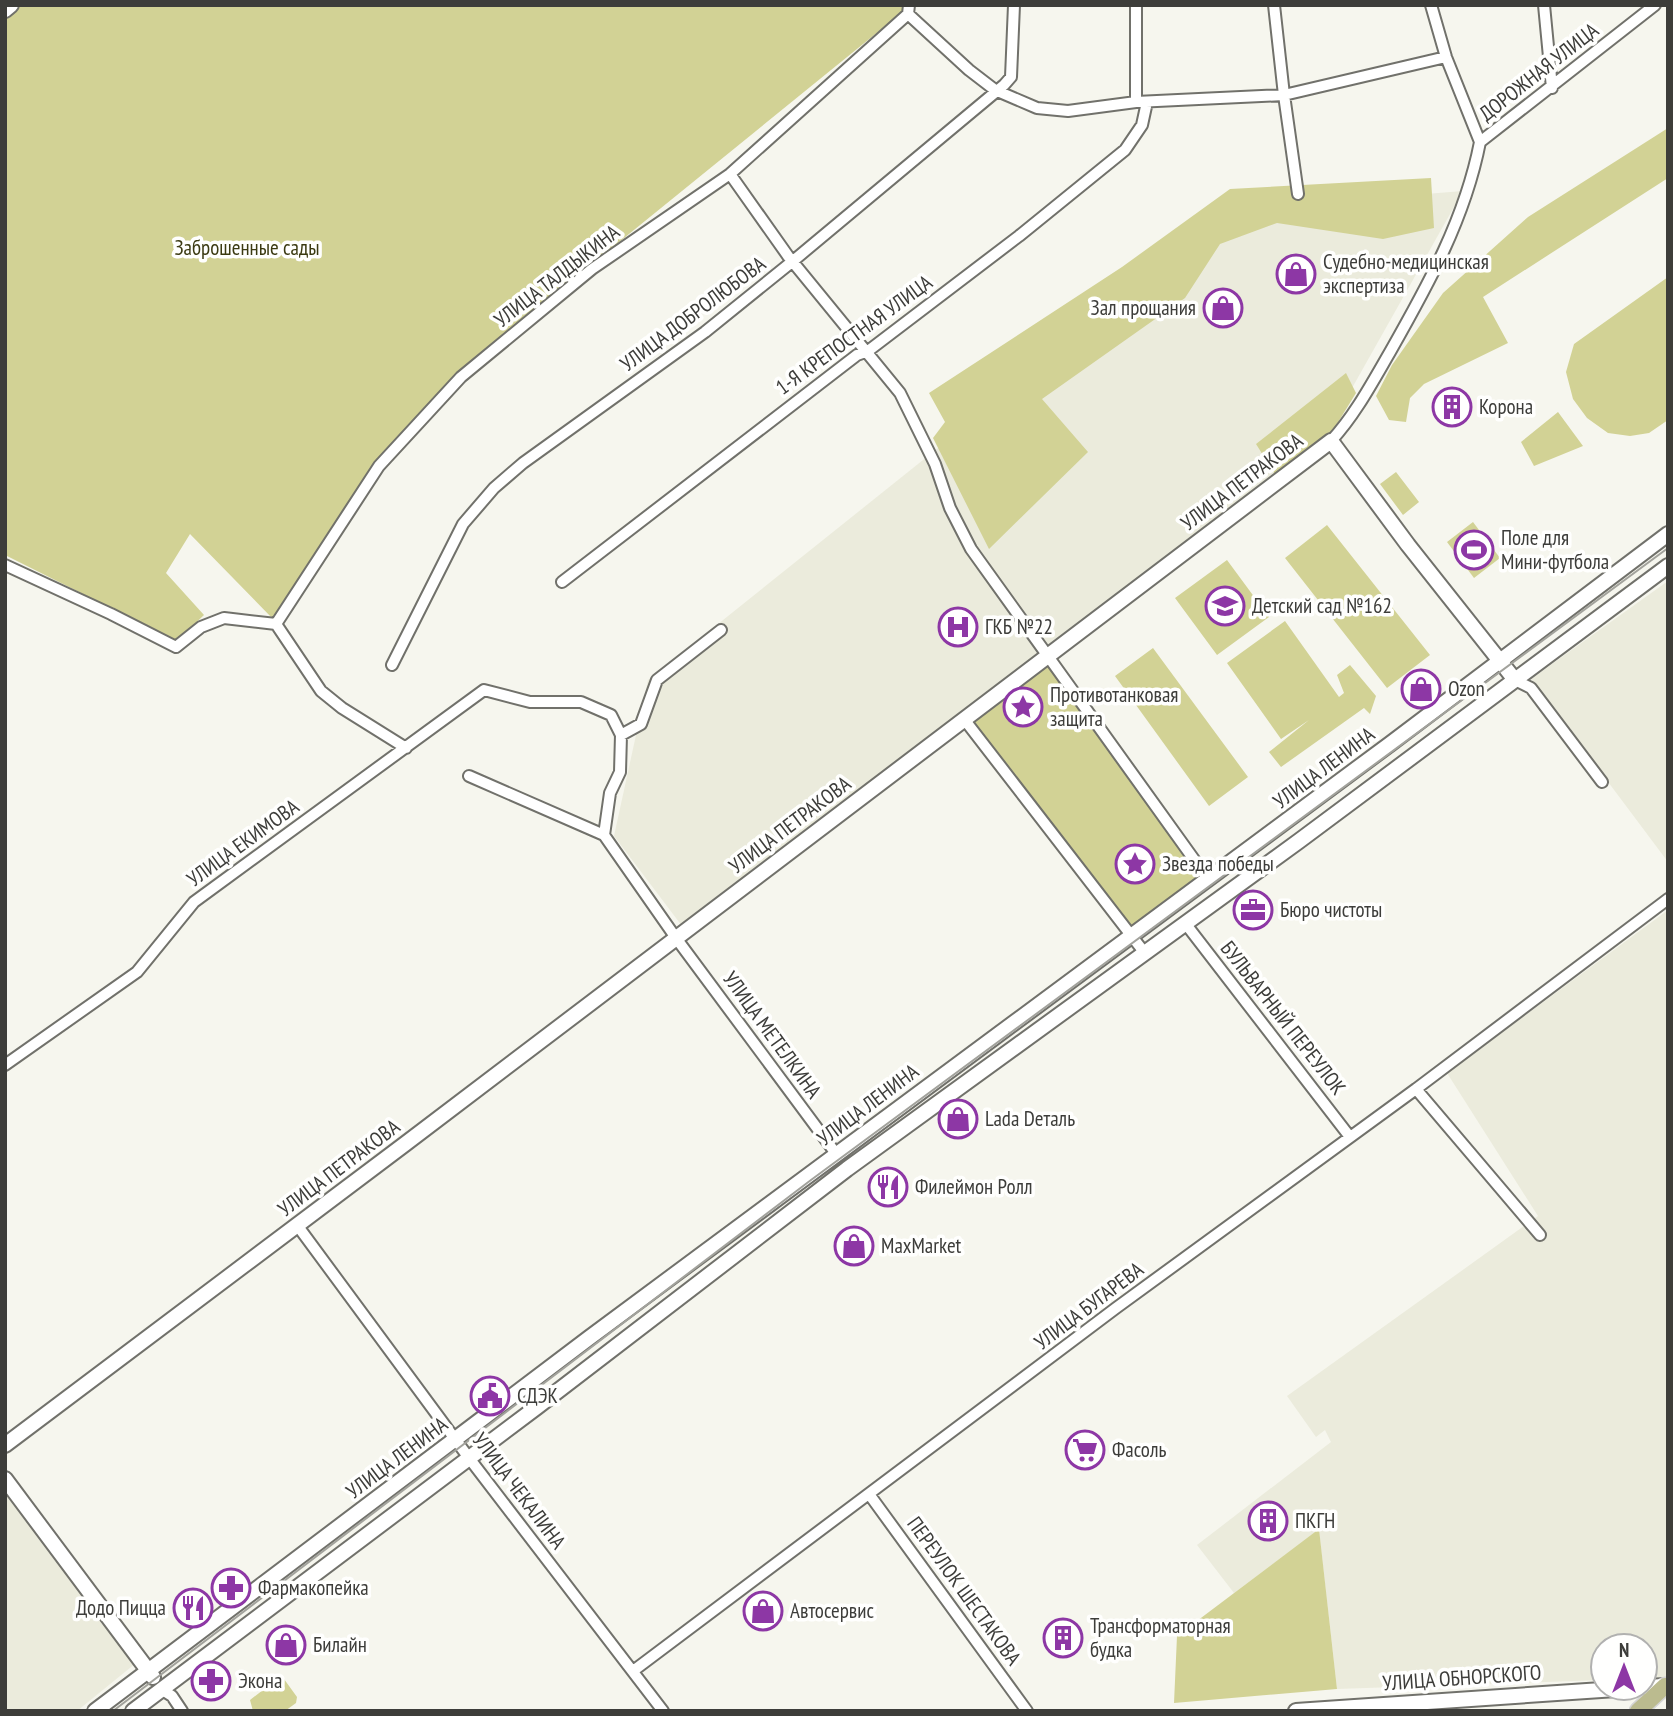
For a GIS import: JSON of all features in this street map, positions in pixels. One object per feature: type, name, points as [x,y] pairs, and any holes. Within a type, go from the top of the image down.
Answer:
[{"type":"main road","points":[[5,10],[11,5]]},
{"type":"main road","points":[[1331,441],[1408,545],[1515,680]]},
{"type":"main road","name":"УЛИЦА ПЕТРАКОВА","points":[[5,1445],[1331,441]]},
{"type":"main road","name":"УЛИЦА ЛЕНИНА","points":[[94,1711],[1668,534]]},
{"type":"main road","name":"УЛИЦА ЛЕНИНА","points":[[133,1711],[847,1169],[1668,566]]},
{"type":"main road","points":[[5,1479],[161,1689]]},
{"type":"main road","points":[[1638,1711],[1666,1686]]},
{"type":"main road","name":"УЛИЦА ОБНОРСКОГО","points":[[1296,1711],[1589,1691]]},
{"type":"street","name":"УЛИЦА ДОБРОЛЮБОВА","points":[[392,665],[463,524],[494,488],[523,463],[705,331],[793,261],[1011,77],[1014,5]]},
{"type":"street","name":"1-Я КРЕПОСТНАЯ УЛИЦА","points":[[562,582],[858,355],[868,351],[1019,236],[1125,150],[1142,125],[1136,5]]},
{"type":"street","points":[[1274,5],[1298,194]]},
{"type":"street","points":[[1431,5],[1446,57],[1480,142]]},
{"type":"street","points":[[1544,5],[1552,88]]},
{"type":"street","name":"ДОРОЖНАЯ УЛИЦА","points":[[1480,142],[1655,5]]},
{"type":"street","points":[[909,10],[969,70],[995,90],[1037,108],[1068,111],[1142,102],[1284,95],[1446,57]]},
{"type":"street","name":"УЛИЦА ТАЛДЫКИНА","points":[[276,624],[379,466],[461,377],[592,269],[730,174],[909,10]]},
{"type":"street","name":"УЛИЦА ПЕТРАКОВА","points":[[1331,441],[1348,423],[1368,390],[1450,241],[1474,171],[1480,142]]},
{"type":"street","points":[[730,174],[793,261],[900,393],[935,464],[950,508],[971,549],[1208,879]]},
{"type":"street","points":[[5,565],[176,647],[201,627],[224,618],[276,624],[321,691],[342,708],[405,748]]},
{"type":"street","points":[[469,776],[604,835],[610,793],[620,772],[621,735],[641,724],[657,680],[721,629]]},
{"type":"street","points":[[1515,680],[1531,688],[1602,782]]},
{"type":"street","name":"УЛИЦА ЕКИМОВА","points":[[5,1065],[137,972],[194,902],[484,690],[530,702],[581,702],[611,715],[621,735]]},
{"type":"street","points":[[964,719],[1144,952]]},
{"type":"street","name":"УЛИЦА МЕТЕЛКИНА","points":[[604,835],[676,938],[837,1155]]},
{"type":"street","name":"УЛИЦА БУГАРЕВА","points":[[633,1671],[1116,1308],[1416,1089],[1668,899]]},
{"type":"street","name":"БУЛЬВАРНЫЙ ПЕРЕУЛОК","points":[[1185,923],[1350,1137]]},
{"type":"street","points":[[1416,1089],[1540,1236]]},
{"type":"street","name":"УЛИЦА ЧЕКАЛИНА","points":[[297,1225],[469,1458],[663,1711]]},
{"type":"street","name":"ПЕРЕУЛОК ШЕСТАКОВА","points":[[869,1494],[1027,1711]]},
{"type":"street","points":[[161,1689],[172,1696],[182,1711]]},
{"type":"shaded area","points":[[1463,191],[1325,436],[682,926],[614,836],[648,680],[953,436],[1225,210]]},
{"type":"shaded area","points":[[1668,581],[1668,862],[1531,679]]},
{"type":"shaded area","points":[[1668,910],[1668,1677],[1659,1677],[1659,1632],[1589,1632],[1589,1680],[1337,1689],[1319,1530],[1234,1593],[1197,1545],[1331,1442],[1325,1430],[1316,1437],[1287,1396],[1538,1216],[1447,1073]]},
{"type":"shaded area","points":[[5,1492],[136,1663],[77,1711],[5,1711]]},
{"type":"green space","name":"Заброшенные сады","points":[[5,5],[906,5],[905,10],[470,363],[368,478],[272,618],[190,534],[166,573],[204,615],[177,641],[5,555]]},
{"type":"green space","points":[[1668,128],[1668,178],[1483,297],[1508,343],[1424,384],[1410,398],[1406,422],[1389,420],[1376,396],[1392,365],[1443,293],[1528,217]]},
{"type":"green space","points":[[1431,178],[1434,228],[1383,239],[1277,223],[1220,244],[1185,298],[1042,399],[1088,452],[989,549],[933,438],[945,422],[929,393],[1122,267],[1230,189]]},
{"type":"green space","points":[[1668,277],[1668,420],[1649,433],[1630,436],[1608,433],[1587,418],[1573,399],[1566,372],[1574,344]]},
{"type":"green space","points":[[1346,373],[1356,393],[1329,437],[1276,476],[1256,444]]},
{"type":"green space","points":[[1558,412],[1583,446],[1534,466],[1521,442]]},
{"type":"green space","points":[[1396,472],[1419,502],[1403,515],[1380,484]]},
{"type":"green space","name":"Поле для Мини-футбола","points":[[1473,522],[1500,558],[1474,578],[1447,542]]},
{"type":"green space","points":[[1327,525],[1430,655],[1387,688],[1285,558]]},
{"type":"green space","points":[[1227,560],[1269,617],[1217,655],[1175,598]]},
{"type":"green space","points":[[1285,621],[1339,697],[1344,693],[1337,675],[1350,665],[1376,696],[1370,714],[1364,708],[1281,767],[1269,752],[1309,720],[1281,739],[1227,663]]},
{"type":"green space","points":[[1153,648],[1248,777],[1209,806],[1115,676]]},
{"type":"green space","points":[[1050,664],[1202,875],[1127,930],[971,723]]},
{"type":"green space","points":[[1319,1529],[1337,1689],[1174,1703],[1177,1636]]},
{"type":"green space","points":[[277,1679],[284,1679],[297,1697],[296,1703],[285,1711],[253,1711],[250,1700]]},
{"type":"tram line","points":[[113,1711],[811,1180],[1668,548]]},
{"type":"place","name":"Судебно-медицинская экспертиза","points":[[1296,274]]},
{"type":"place","name":"Зал прощания","points":[[1223,308]]},
{"type":"place","name":"Корона","points":[[1452,407]]},
{"type":"place","name":"Поле для Мини-футбола","points":[[1474,550]]},
{"type":"place","name":"Детский сад №162","points":[[1225,606]]},
{"type":"place","name":"ГКБ №22","points":[[958,627]]},
{"type":"place","name":"Ozon","points":[[1421,689]]},
{"type":"place","name":"Противотанковая защита","points":[[1023,707]]},
{"type":"place","name":"Звезда победы","points":[[1135,864]]},
{"type":"place","name":"Бюро чистоты","points":[[1253,910]]},
{"type":"place","name":"Lada Dеталь","points":[[958,1119]]},
{"type":"place","name":"Филеймон Ролл","points":[[888,1187]]},
{"type":"place","name":"MaxMarket","points":[[854,1246]]},
{"type":"place","name":"СДЭК","points":[[490,1396]]},
{"type":"place","name":"Фасоль","points":[[1085,1450]]},
{"type":"place","name":"ПКГН","points":[[1268,1521]]},
{"type":"place","name":"Фармакопейка","points":[[231,1588]]},
{"type":"place","name":"Додо Пицца","points":[[193,1608]]},
{"type":"place","name":"Автосервис","points":[[763,1611]]},
{"type":"place","name":"Трансформаторная будка","points":[[1063,1638]]},
{"type":"place","name":"Билайн","points":[[286,1645]]},
{"type":"place","name":"Экона","points":[[211,1681]]}]
